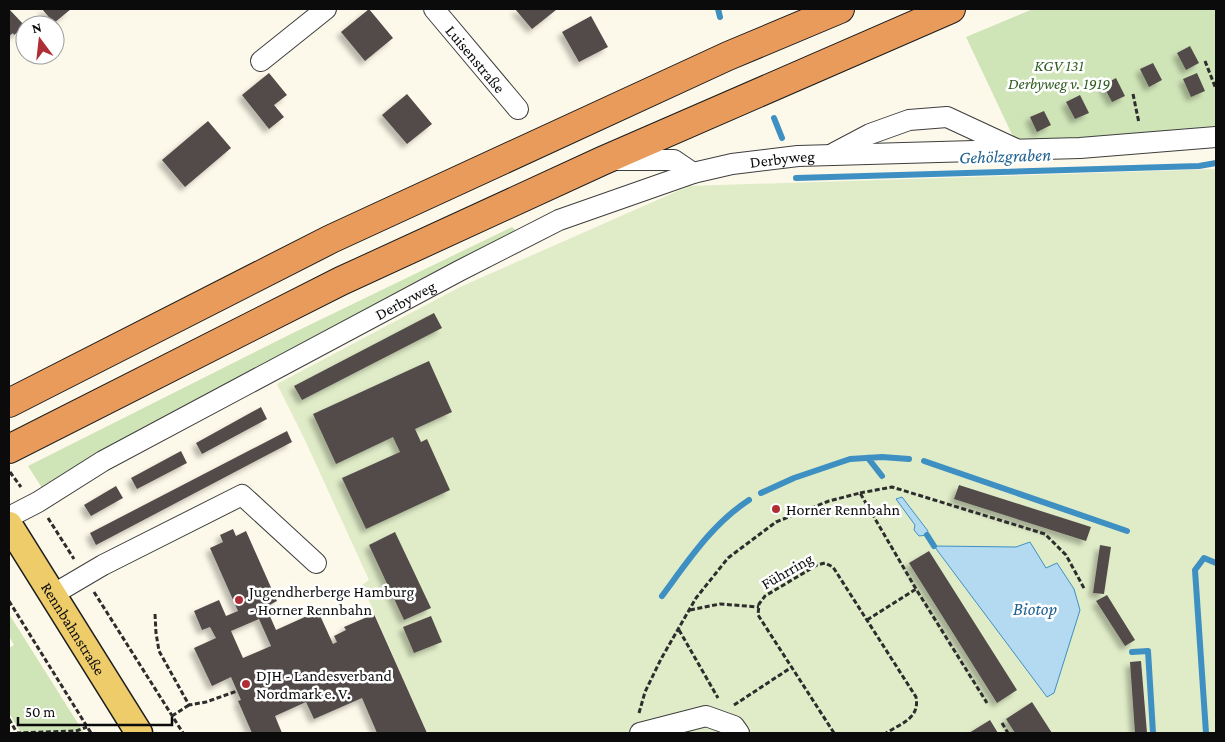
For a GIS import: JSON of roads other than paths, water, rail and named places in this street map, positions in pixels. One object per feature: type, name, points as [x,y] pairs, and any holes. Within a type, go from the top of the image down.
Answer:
[{"type":"highway","points":[[9,402],[332,239],[728,56],[840,9]]},
{"type":"highway","points":[[9,448],[341,280],[602,160],[951,9]]},
{"type":"main road","name":"Rennbahnstraße","points":[[9,525],[139,733]]},
{"type":"street","points":[[261,61],[326,9]]},
{"type":"street","name":"Luisenstraße","points":[[434,9],[518,109]]},
{"type":"street","name":"Derbyweg","points":[[830,155],[870,134],[910,120],[947,117],[1020,150]]},
{"type":"street","name":"Derbyweg","points":[[9,517],[38,502],[103,461],[459,271],[559,220],[692,173],[732,164],[798,156],[1020,150],[1216,137]]},
{"type":"street","points":[[602,160],[674,160],[692,173]]},
{"type":"street","points":[[52,595],[117,558],[242,495],[316,563]]},
{"type":"street","points":[[639,725],[706,716],[733,723]]},
{"type":"water","points":[[902,497],[928,531],[927,535],[919,536],[914,530],[915,525],[896,499]]},
{"type":"water","name":"Biotop","points":[[1030,542],[1046,568],[1057,563],[1074,589],[1080,610],[1054,693],[1047,697],[934,546],[1016,547]]},
{"type":"waterway","name":"Gehölzgraben","points":[[718,9],[720,17]]},
{"type":"waterway","name":"Gehölzgraben","points":[[774,118],[782,138]]},
{"type":"waterway","name":"Gehölzgraben","points":[[796,178],[1199,166],[1216,163]]},
{"type":"waterway","points":[[761,493],[794,478],[850,459],[882,457],[909,459]]},
{"type":"waterway","points":[[868,458],[882,476]]},
{"type":"waterway","points":[[924,461],[1127,531]]},
{"type":"waterway","points":[[662,596],[712,532],[723,520],[749,500]]},
{"type":"waterway","points":[[927,535],[934,546]]},
{"type":"waterway","points":[[1206,733],[1195,570],[1204,558],[1216,563]]},
{"type":"waterway","points":[[1132,652],[1148,651],[1153,733]]},
{"type":"place","name":"Horner Rennbahn","points":[[776,509]]},
{"type":"place","name":"Jugendherberge Hamburg - Horner Rennbahn","points":[[239,600]]},
{"type":"place","name":"DJH - Landesverband Nordmark e. V.","points":[[246,684]]},
{"type":"park label","name":"KGV 131 Derbyweg v. 1919","points":[[1059,74]]}]
